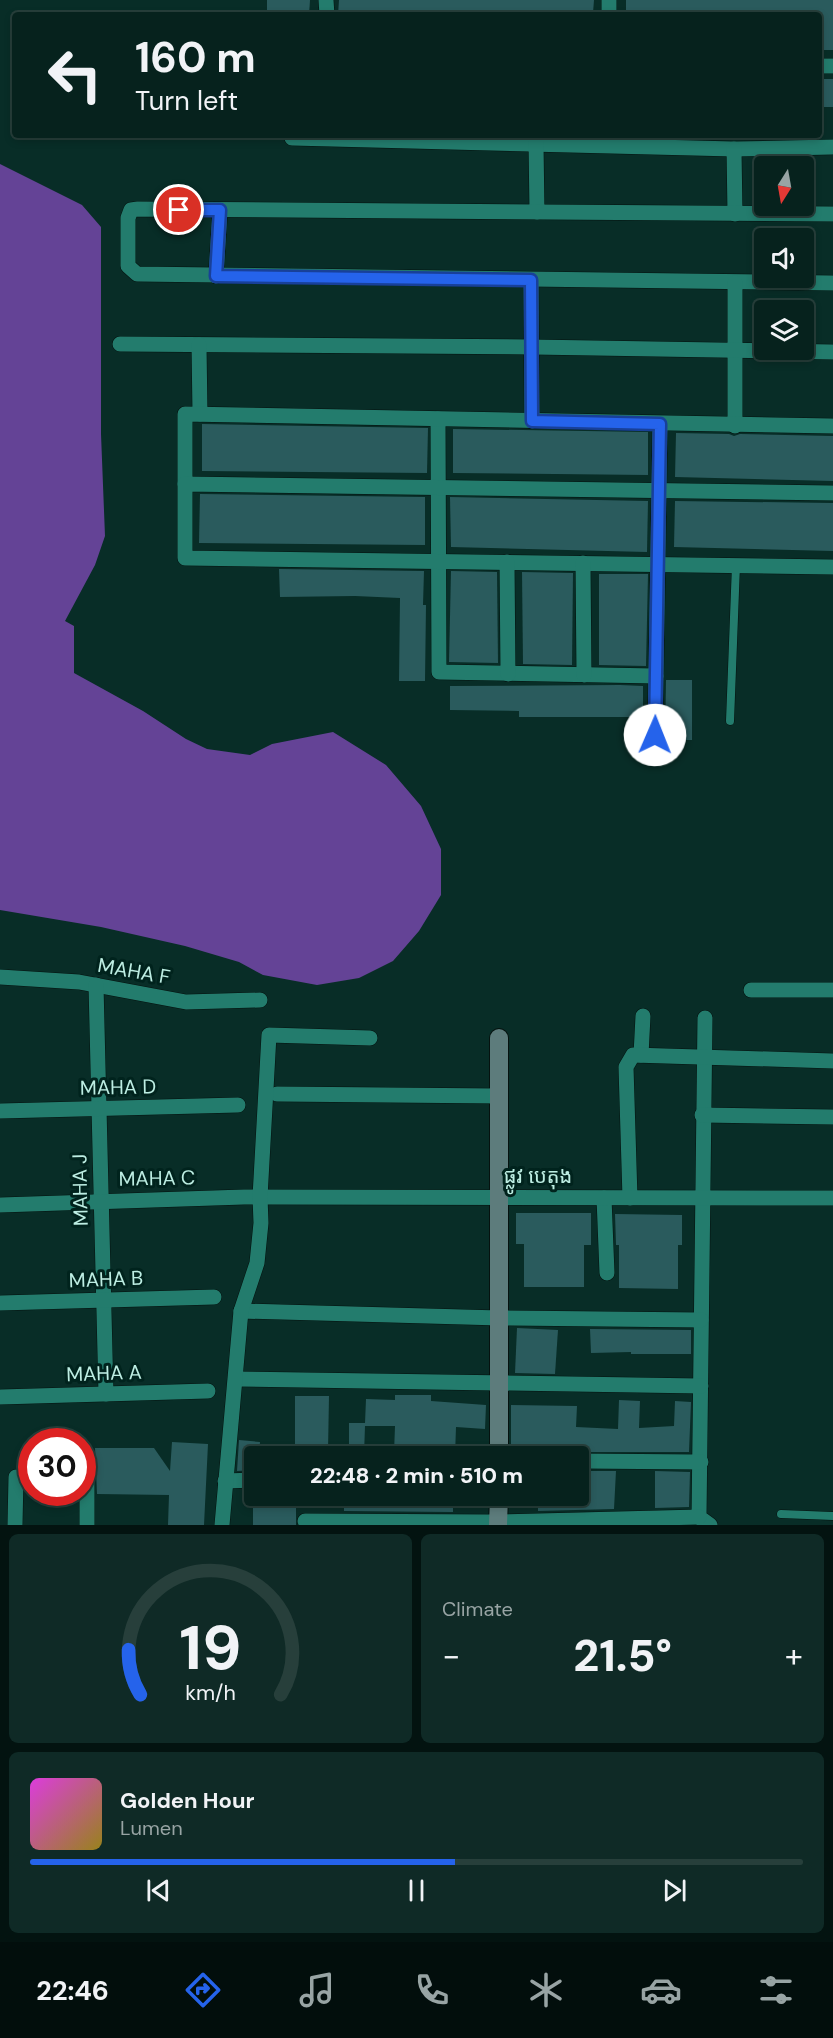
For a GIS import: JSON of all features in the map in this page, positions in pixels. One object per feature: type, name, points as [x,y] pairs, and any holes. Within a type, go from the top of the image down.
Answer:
[{"type":"street","points":[[292,138],[734,148],[833,147]]},
{"type":"street","points":[[536,143],[537,212]]},
{"type":"street","points":[[734,148],[735,214]]},
{"type":"street","points":[[833,214],[138,209],[131,210],[128,218],[128,266],[137,274],[833,283]]},
{"type":"street","points":[[216,276],[220,210]]},
{"type":"street","points":[[531,280],[532,421]]},
{"type":"street","points":[[735,283],[735,426]]},
{"type":"street","points":[[120,344],[833,352]]},
{"type":"street","points":[[199,345],[200,414]]},
{"type":"street","points":[[833,426],[735,426],[185,414],[185,558],[833,567]]},
{"type":"street","points":[[438,419],[438,672],[656,676]]},
{"type":"street","points":[[655,735],[660,424]]},
{"type":"street","points":[[185,484],[833,493]]},
{"type":"street","points":[[507,562],[508,674]]},
{"type":"street","points":[[583,563],[584,675]]},
{"type":"street","name":"MAHA F","points":[[0,977],[79,982],[186,1002],[260,1000]]},
{"type":"street","name":"MAHA J","points":[[96,986],[106,1394]]},
{"type":"street","points":[[751,990],[833,990]]},
{"type":"street","points":[[641,1055],[643,1016]]},
{"type":"street","points":[[305,1521],[498,1524],[705,1521],[701,1462],[701,1320],[705,1018]]},
{"type":"street","points":[[222,1525],[241,1311],[257,1263],[261,1223],[260,1197],[269,1035],[370,1038]]},
{"type":"street","points":[[499,1038],[499,1446]]},
{"type":"street","points":[[630,1198],[626,1066],[633,1055],[833,1061]]},
{"type":"street","points":[[278,1094],[499,1096]]},
{"type":"street","name":"MAHA D","points":[[0,1111],[238,1105]]},
{"type":"street","points":[[702,1115],[833,1117]]},
{"type":"street","name":"ផ្លូវ បេតុង","points":[[244,1197],[833,1198]]},
{"type":"street","name":"MAHA C","points":[[0,1205],[244,1197]]},
{"type":"street","points":[[604,1198],[607,1273]]},
{"type":"street","name":"MAHA B","points":[[0,1303],[213,1297]]},
{"type":"street","points":[[241,1311],[500,1318],[701,1320]]},
{"type":"street","points":[[236,1379],[701,1386]]},
{"type":"street","name":"MAHA A","points":[[0,1397],[208,1391]]},
{"type":"street","points":[[589,1461],[701,1462]]},
{"type":"street","points":[[15,1525],[16,1478]]},
{"type":"street","points":[[225,1481],[244,1480]]},
{"type":"street","points":[[87,1506],[87,1525]]},
{"type":"street","points":[[498,1524],[499,1506]]},
{"type":"lane","points":[[730,721],[736,565]]},
{"type":"lane","points":[[781,1514],[833,1516]]},
{"type":"shaded area","points":[[0,164],[82,205],[101,227],[101,434],[105,536],[95,565],[65,621],[74,626],[74,673],[207,749],[250,755],[272,744],[333,732],[386,765],[421,806],[441,849],[441,895],[419,931],[393,961],[359,978],[317,985],[263,975],[239,962],[185,946],[101,927],[0,910]]},
{"type":"building","points":[[267,0],[310,0],[309,12],[267,12]]},
{"type":"building","points":[[339,0],[594,0],[593,12],[521,10],[521,12],[338,12]]},
{"type":"building","points":[[626,0],[833,0],[833,50],[822,50],[822,12],[626,11]]},
{"type":"building","points":[[822,79],[833,79],[833,107],[822,107]]},
{"type":"building","points":[[202,424],[428,428],[427,473],[202,471]]},
{"type":"building","points":[[453,429],[648,432],[648,475],[453,473]]},
{"type":"building","points":[[676,433],[734,436],[740,434],[833,436],[833,481],[675,477]]},
{"type":"building","points":[[200,494],[425,497],[425,545],[199,543]]},
{"type":"building","points":[[450,497],[648,501],[647,552],[451,547]]},
{"type":"building","points":[[675,501],[833,503],[833,551],[674,547]]},
{"type":"building","points":[[279,569],[424,571],[425,681],[399,681],[400,598],[280,597]]},
{"type":"building","points":[[451,571],[497,572],[498,663],[449,662]]},
{"type":"building","points":[[522,572],[573,573],[572,665],[523,664]]},
{"type":"building","points":[[599,574],[648,574],[646,666],[599,665]]},
{"type":"building","points":[[666,680],[692,680],[692,740],[665,740]]},
{"type":"building","points":[[450,686],[643,686],[643,717],[519,717],[519,711],[450,710]]},
{"type":"building","points":[[516,1213],[591,1213],[591,1245],[584,1245],[584,1287],[524,1287],[524,1244],[516,1244]]},
{"type":"building","points":[[615,1214],[682,1215],[682,1245],[678,1245],[678,1289],[619,1288],[619,1245],[616,1245]]},
{"type":"building","points":[[517,1328],[558,1330],[555,1374],[515,1373]]},
{"type":"building","points":[[590,1329],[691,1330],[691,1354],[591,1353]]},
{"type":"building","points":[[395,1395],[431,1395],[431,1401],[486,1405],[485,1429],[456,1427],[455,1446],[394,1446],[395,1426],[365,1426],[364,1446],[349,1446],[349,1423],[365,1423],[366,1399],[395,1400]]},
{"type":"building","points":[[295,1396],[329,1396],[328,1446],[295,1446]]},
{"type":"building","points":[[619,1400],[640,1401],[639,1428],[674,1426],[675,1401],[691,1402],[689,1452],[589,1452],[589,1446],[511,1446],[511,1405],[577,1406],[576,1427],[618,1429]]},
{"type":"building","points":[[239,1440],[260,1442],[260,1446],[244,1446],[244,1471],[237,1471]]},
{"type":"building","points":[[172,1442],[208,1444],[204,1525],[168,1525],[169,1495],[97,1494],[96,1448],[154,1448],[170,1471]]},
{"type":"building","points":[[589,1471],[616,1471],[614,1509],[538,1511],[538,1506],[589,1506]]},
{"type":"building","points":[[655,1471],[690,1472],[689,1507],[655,1508]]},
{"type":"building","points":[[253,1506],[296,1506],[296,1525],[253,1525]]},
{"type":"building","points":[[344,1506],[453,1506],[453,1512],[344,1511]]},
{"type":"route","points":[[179,210],[220,210],[216,276],[531,280],[532,421],[660,424],[655,735]]}]
